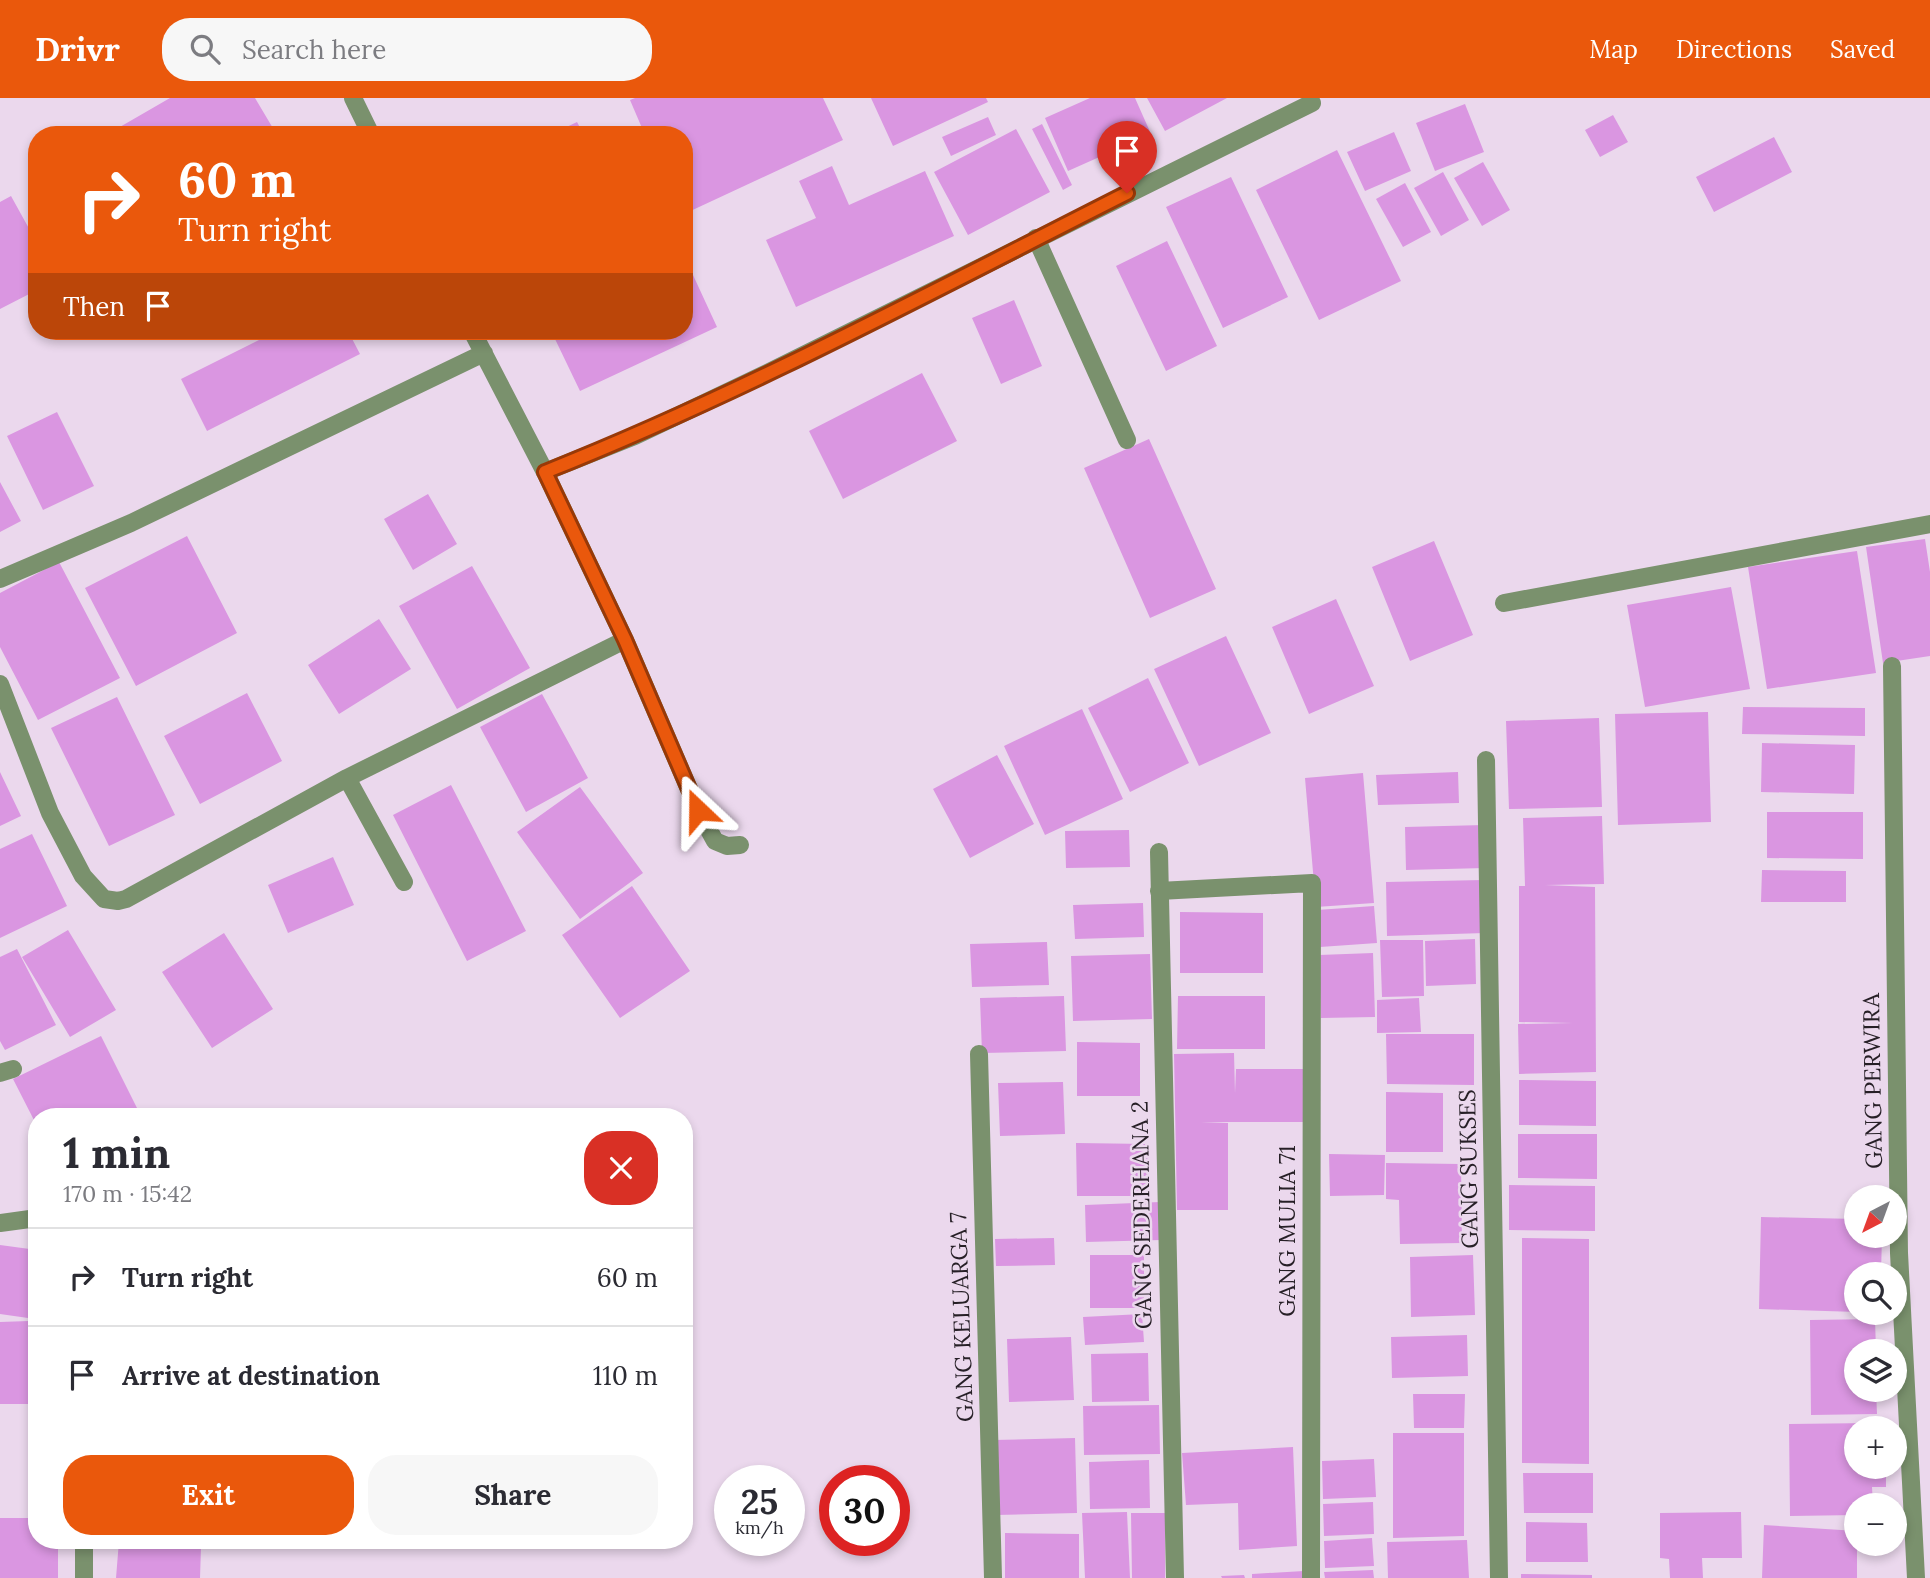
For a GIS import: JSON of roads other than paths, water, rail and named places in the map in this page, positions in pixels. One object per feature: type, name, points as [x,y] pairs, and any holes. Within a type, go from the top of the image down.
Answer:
[{"type":"street","points":[[353,98],[367,126]]},
{"type":"street","points":[[545,472],[659,425],[1312,103]]},
{"type":"street","points":[[1036,239],[1127,440]]},
{"type":"street","points":[[477,340],[545,472],[625,640],[698,810],[715,841],[727,846],[740,845]]},
{"type":"street","points":[[0,579],[131,523],[484,353]]},
{"type":"street","points":[[1504,603],[1930,524]]},
{"type":"street","points":[[0,684],[50,813],[83,876],[104,898],[118,901],[347,778],[625,640]]},
{"type":"street","name":"GANG PERWIRA","points":[[1892,666],[1899,1253],[1916,1578]]},
{"type":"street","name":"GANG SUKSES","points":[[1486,760],[1500,1578]]},
{"type":"street","points":[[347,778],[404,882]]},
{"type":"street","name":"GANG SEDERHANA 2","points":[[1158,852],[1175,1578]]},
{"type":"street","name":"GANG MULIA 71","points":[[1159,891],[1312,883],[1311,1578]]},
{"type":"street","name":"GANG KELUARGA 7","points":[[979,1054],[993,1578]]},
{"type":"street","points":[[0,1223],[28,1219]]},
{"type":"street","points":[[84,1549],[84,1578]]}]
